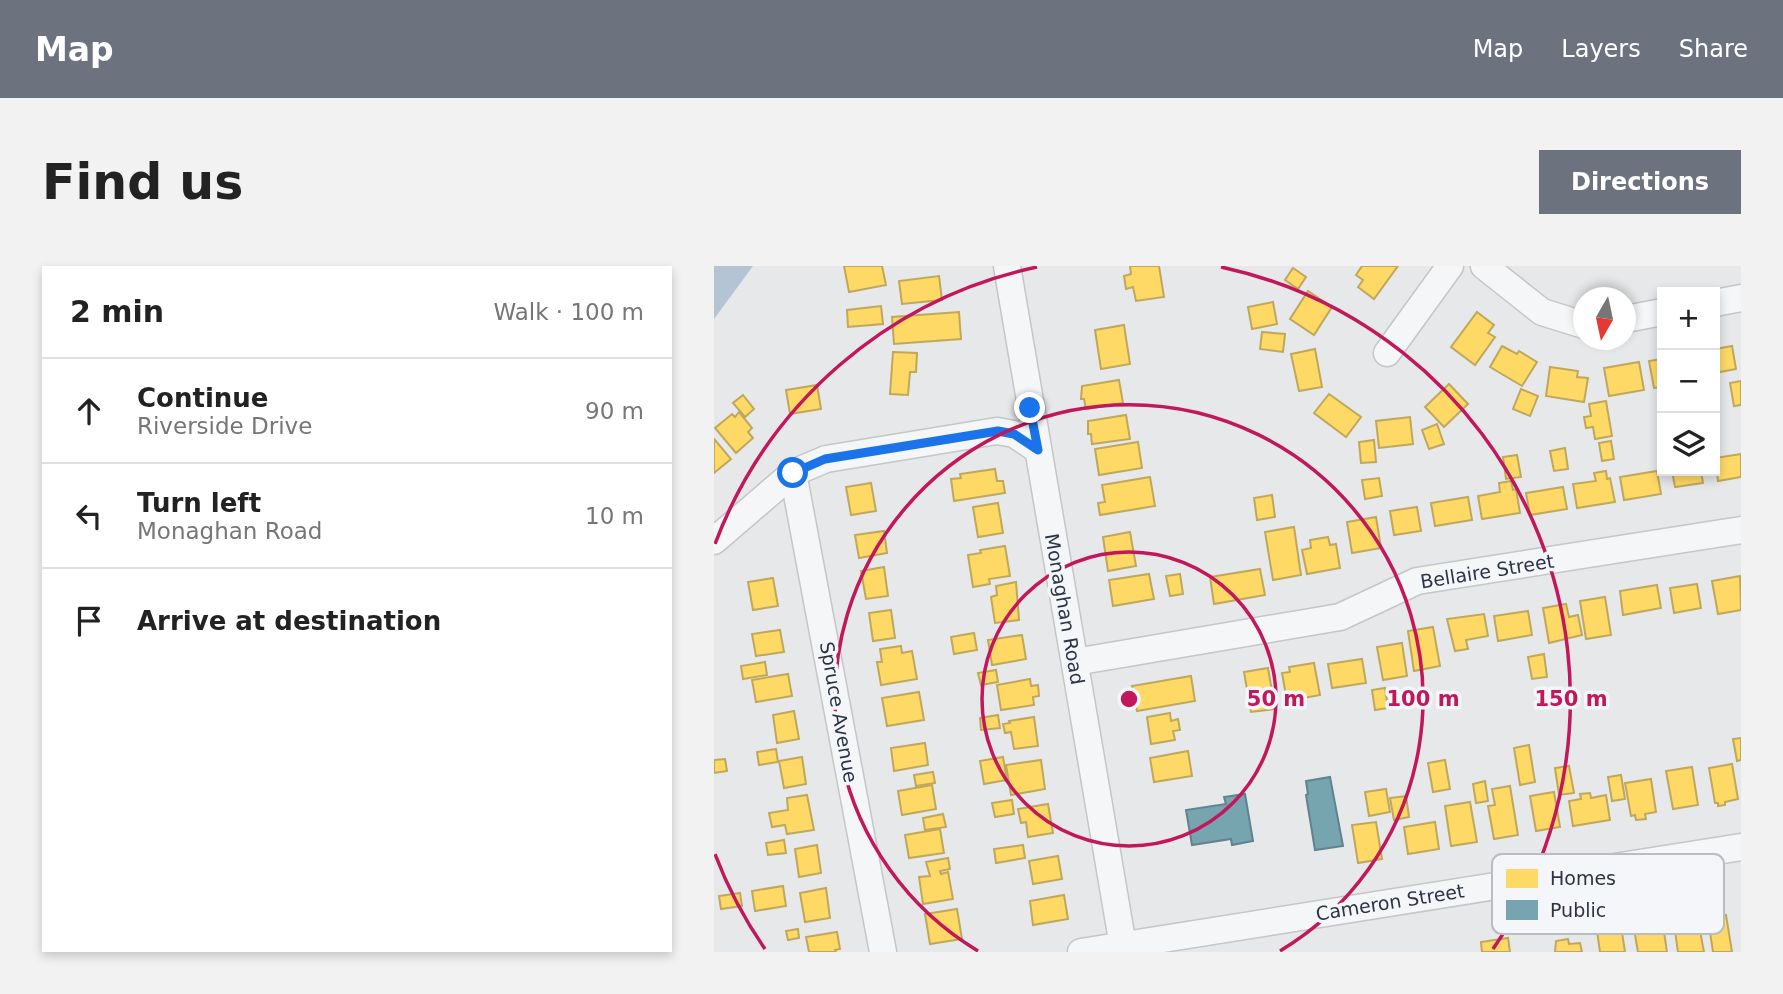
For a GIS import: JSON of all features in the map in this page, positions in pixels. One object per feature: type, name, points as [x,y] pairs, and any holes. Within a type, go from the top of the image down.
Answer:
[{"type":"street","name":"Monaghan Road","points":[[1007,266],[1124,949]]},
{"type":"street","points":[[1387,354],[1451,266]]},
{"type":"street","points":[[1485,266],[1542,312],[1573,322]]},
{"type":"street","points":[[1720,302],[1741,298]]},
{"type":"street","points":[[1636,317],[1657,314]]},
{"type":"street","points":[[714,541],[793,473],[825,459],[998,431],[1014,434],[1038,450]]},
{"type":"street","name":"Spruce Avenue","points":[[793,473],[883,952]]},
{"type":"street","name":"Bellaire Street","points":[[1075,662],[1340,617],[1417,581],[1741,530]]},
{"type":"street","name":"Cameron Street","points":[[1693,854],[1741,846]]},
{"type":"street","name":"Cameron Street","points":[[1082,952],[1124,949],[1492,888]]},
{"type":"water","points":[[714,266],[753,266],[714,319]]},
{"type":"building: Homes","points":[[844,266],[882,266],[886,285],[849,292]]},
{"type":"building: Homes","points":[[1130,266],[1159,266],[1164,297],[1136,301],[1133,287],[1126,289],[1124,276],[1131,274]]},
{"type":"building: Homes","points":[[1362,266],[1398,266],[1374,299],[1358,287],[1363,280],[1356,275]]},
{"type":"building: Homes","points":[[1293,268],[1306,277],[1298,289],[1285,280]]},
{"type":"building: Homes","points":[[939,276],[942,300],[902,304],[899,281]]},
{"type":"building: Homes","points":[[1308,291],[1332,307],[1314,335],[1290,319]]},
{"type":"building: Homes","points":[[1273,302],[1277,324],[1252,329],[1248,307]]},
{"type":"building: Homes","points":[[881,306],[883,324],[848,327],[847,310]]},
{"type":"building: Homes","points":[[959,312],[961,339],[894,344],[892,317]]},
{"type":"building: Homes","points":[[1477,312],[1494,325],[1488,333],[1495,337],[1475,365],[1451,347]]},
{"type":"building: Homes","points":[[1124,325],[1130,364],[1101,369],[1095,330]]},
{"type":"building: Homes","points":[[1262,332],[1285,334],[1283,352],[1260,349]]},
{"type":"building: Homes","points":[[1502,346],[1517,354],[1519,351],[1537,362],[1522,386],[1490,367]]},
{"type":"building: Homes","points":[[1732,346],[1736,369],[1720,372],[1720,348]]},
{"type":"building: Homes","points":[[1315,349],[1322,387],[1299,391],[1291,354]]},
{"type":"building: Homes","points":[[893,352],[917,353],[916,372],[910,372],[908,395],[890,394]]},
{"type":"building: Homes","points":[[1657,360],[1657,388],[1654,388],[1649,361]]},
{"type":"building: Homes","points":[[1639,362],[1644,390],[1609,396],[1604,368]]},
{"type":"building: Homes","points":[[1550,367],[1578,371],[1577,377],[1588,378],[1584,402],[1546,396]]},
{"type":"building: Homes","points":[[1119,380],[1123,403],[1086,409],[1084,399],[1081,399],[1082,386]]},
{"type":"building: Homes","points":[[1741,381],[1741,405],[1734,406],[1730,383]]},
{"type":"building: Homes","points":[[1449,384],[1468,404],[1444,427],[1425,407]]},
{"type":"building: Homes","points":[[817,385],[821,409],[790,414],[786,390]]},
{"type":"building: Homes","points":[[1521,389],[1538,396],[1530,416],[1513,409]]},
{"type":"building: Homes","points":[[1329,394],[1361,417],[1346,437],[1314,413]]},
{"type":"building: Homes","points":[[743,395],[754,409],[745,417],[733,403]]},
{"type":"building: Homes","points":[[1606,401],[1612,436],[1595,439],[1593,427],[1586,428],[1584,417],[1591,416],[1589,404]]},
{"type":"building: Homes","points":[[739,412],[752,428],[748,432],[753,438],[736,453],[715,428],[732,414],[735,417]]},
{"type":"building: Homes","points":[[1126,415],[1130,439],[1092,444],[1091,434],[1088,434],[1088,421]]},
{"type":"building: Homes","points":[[1410,417],[1413,444],[1379,448],[1376,421]]},
{"type":"building: Homes","points":[[1437,424],[1444,444],[1429,449],[1422,430]]},
{"type":"building: Homes","points":[[714,439],[731,459],[714,473]]},
{"type":"building: Homes","points":[[1374,440],[1376,462],[1361,463],[1359,442]]},
{"type":"building: Homes","points":[[1611,441],[1614,459],[1602,461],[1599,443]]},
{"type":"building: Homes","points":[[1138,442],[1142,468],[1099,475],[1095,449]]},
{"type":"building: Homes","points":[[1565,448],[1568,469],[1554,471],[1550,451]]},
{"type":"building: Homes","points":[[1741,454],[1741,477],[1718,481],[1720,457]]},
{"type":"building: Homes","points":[[1517,455],[1521,477],[1506,479],[1503,457]]},
{"type":"building: Homes","points":[[995,469],[997,481],[1003,481],[1005,493],[954,501],[951,479],[961,478],[960,474]]},
{"type":"building: Homes","points":[[1606,471],[1615,502],[1577,508],[1573,484],[1596,481],[1594,473]]},
{"type":"building: Homes","points":[[1657,471],[1661,494],[1624,500],[1620,477]]},
{"type":"building: Homes","points":[[1673,476],[1702,476],[1703,483],[1675,487]]},
{"type":"building: Homes","points":[[1150,477],[1155,506],[1100,515],[1098,503],[1105,502],[1102,485]]},
{"type":"building: Homes","points":[[1379,478],[1382,496],[1365,499],[1362,480]]},
{"type":"building: Homes","points":[[1511,481],[1513,490],[1516,489],[1520,513],[1482,519],[1478,496],[1500,492],[1499,483]]},
{"type":"building: Homes","points":[[871,483],[876,511],[851,515],[846,487]]},
{"type":"building: Homes","points":[[1563,487],[1567,509],[1530,515],[1526,493]]},
{"type":"building: Homes","points":[[1272,495],[1275,517],[1257,520],[1254,498]]},
{"type":"building: Homes","points":[[1468,497],[1472,520],[1435,526],[1431,503]]},
{"type":"building: Homes","points":[[998,503],[1003,533],[978,537],[973,507]]},
{"type":"building: Homes","points":[[1417,507],[1421,531],[1394,535],[1390,511]]},
{"type":"building: Homes","points":[[1376,517],[1381,548],[1352,553],[1347,522]]},
{"type":"building: Homes","points":[[1294,527],[1301,575],[1273,580],[1265,532]]},
{"type":"building: Homes","points":[[884,531],[887,553],[859,558],[855,535]]},
{"type":"building: Homes","points":[[1130,532],[1136,566],[1108,571],[1103,537]]},
{"type":"building: Homes","points":[[1328,537],[1330,545],[1336,544],[1340,568],[1307,574],[1302,550],[1311,548],[1310,540]]},
{"type":"building: Homes","points":[[1005,546],[1010,576],[989,579],[990,584],[973,587],[968,555]]},
{"type":"building: Homes","points":[[884,567],[888,596],[866,599],[861,571]]},
{"type":"building: Homes","points":[[1260,569],[1265,595],[1214,604],[1210,577]]},
{"type":"building: Homes","points":[[1149,574],[1154,599],[1113,606],[1109,580]]},
{"type":"building: Homes","points":[[1180,574],[1183,594],[1170,596],[1166,576]]},
{"type":"building: Homes","points":[[1740,576],[1741,610],[1718,614],[1712,581]]},
{"type":"building: Homes","points":[[773,578],[778,606],[753,610],[748,582]]},
{"type":"building: Homes","points":[[1016,582],[1019,620],[995,623],[991,597],[997,595],[996,586]]},
{"type":"building: Homes","points":[[1697,584],[1701,608],[1674,613],[1670,588]]},
{"type":"building: Homes","points":[[1657,585],[1661,608],[1623,615],[1620,591]]},
{"type":"building: Homes","points":[[1605,597],[1611,635],[1586,639],[1580,601]]},
{"type":"building: Homes","points":[[1566,604],[1569,617],[1578,615],[1582,635],[1549,643],[1543,608]]},
{"type":"building: Homes","points":[[891,610],[895,638],[873,641],[869,613]]},
{"type":"building: Homes","points":[[1528,611],[1532,635],[1498,641],[1494,616]]},
{"type":"building: Homes","points":[[1484,614],[1488,636],[1466,640],[1468,649],[1455,651],[1447,619]]},
{"type":"building: Homes","points":[[1433,627],[1440,666],[1414,671],[1408,631]]},
{"type":"building: Homes","points":[[780,630],[784,652],[756,656],[752,634]]},
{"type":"building: Homes","points":[[974,633],[977,650],[954,654],[951,637]]},
{"type":"building: Homes","points":[[1022,635],[1026,659],[992,665],[988,640]]},
{"type":"building: Homes","points":[[1402,643],[1407,676],[1383,680],[1377,647]]},
{"type":"building: Homes","points":[[901,646],[902,653],[912,651],[917,679],[881,685],[877,662],[882,662],[880,649]]},
{"type":"building: Homes","points":[[1544,654],[1547,677],[1532,679],[1528,657]]},
{"type":"building: Homes","points":[[1362,659],[1366,683],[1332,688],[1328,664]]},
{"type":"building: Homes","points":[[765,662],[767,675],[743,679],[741,666]]},
{"type":"building: Homes","points":[[1314,663],[1320,695],[1287,701],[1282,673],[1290,672],[1289,667]]},
{"type":"building: Homes","points":[[1268,668],[1275,709],[1251,712],[1244,672]]},
{"type":"building: Homes","points":[[996,670],[998,682],[981,685],[978,673]]},
{"type":"building: Homes","points":[[788,674],[792,696],[756,702],[752,680]]},
{"type":"building: Homes","points":[[1191,676],[1195,701],[1137,711],[1132,686]]},
{"type":"building: Homes","points":[[1030,679],[1031,686],[1038,685],[1039,696],[1033,697],[1034,705],[1001,710],[997,685]]},
{"type":"building: Homes","points":[[1385,688],[1388,708],[1375,710],[1372,690]]},
{"type":"building: Homes","points":[[919,692],[924,720],[887,726],[882,698]]},
{"type":"building: Homes","points":[[794,711],[799,739],[777,743],[773,715]]},
{"type":"building: Homes","points":[[1170,713],[1171,721],[1178,719],[1180,730],[1173,731],[1175,740],[1151,744],[1147,717]]},
{"type":"building: Homes","points":[[998,715],[1000,728],[981,730],[980,718]]},
{"type":"building: Homes","points":[[1034,717],[1038,746],[1014,749],[1011,732],[1005,733],[1003,724]]},
{"type":"building: Homes","points":[[1741,738],[1741,760],[1737,761],[1733,739]]},
{"type":"building: Homes","points":[[925,743],[928,765],[894,771],[891,748]]},
{"type":"building: Homes","points":[[1529,745],[1535,782],[1520,785],[1514,748]]},
{"type":"building: Homes","points":[[776,749],[778,762],[759,765],[757,752]]},
{"type":"building: Homes","points":[[1188,751],[1192,776],[1154,782],[1150,758]]},
{"type":"building: Homes","points":[[802,757],[806,784],[784,788],[779,761]]},
{"type":"building: Homes","points":[[1003,757],[1007,780],[984,784],[980,761]]},
{"type":"building: Homes","points":[[725,759],[727,771],[714,773],[714,760]]},
{"type":"building: Homes","points":[[1041,760],[1045,789],[1011,795],[1006,765]]},
{"type":"building: Homes","points":[[1445,760],[1450,789],[1433,792],[1428,763]]},
{"type":"building: Homes","points":[[1732,764],[1738,799],[1718,806],[1718,803],[1715,803],[1709,768]]},
{"type":"building: Homes","points":[[1569,766],[1574,793],[1559,795],[1555,768]]},
{"type":"building: Homes","points":[[1692,767],[1698,805],[1673,809],[1666,771]]},
{"type":"building: Homes","points":[[933,772],[935,783],[916,786],[914,775]]},
{"type":"building: Homes","points":[[1621,775],[1625,799],[1612,801],[1608,777]]},
{"type":"building: Homes","points":[[1651,779],[1656,812],[1645,814],[1646,819],[1636,820],[1635,815],[1631,816],[1625,783]]},
{"type":"building: Homes","points":[[1485,781],[1488,801],[1476,803],[1473,784]]},
{"type":"building: Homes","points":[[932,785],[936,809],[902,815],[898,791]]},
{"type":"building: Homes","points":[[1510,786],[1518,835],[1494,839],[1488,806],[1495,805],[1492,789]]},
{"type":"building: Homes","points":[[1386,789],[1390,812],[1369,816],[1365,792]]},
{"type":"building: Homes","points":[[1554,792],[1560,827],[1536,831],[1530,796]]},
{"type":"building: Homes","points":[[1590,793],[1591,798],[1606,795],[1610,820],[1573,826],[1569,801],[1581,799],[1580,794]]},
{"type":"building: Homes","points":[[807,795],[814,830],[787,834],[785,825],[772,827],[769,813],[788,810],[787,798]]},
{"type":"building: Homes","points":[[1406,796],[1409,817],[1394,820],[1390,798]]},
{"type":"building: Homes","points":[[1012,800],[1014,814],[995,817],[992,803]]},
{"type":"building: Homes","points":[[1470,802],[1477,842],[1451,846],[1445,806]]},
{"type":"building: Homes","points":[[1048,804],[1053,833],[1028,837],[1026,822],[1021,823],[1018,809]]},
{"type":"building: Homes","points":[[943,814],[946,827],[925,830],[923,818]]},
{"type":"building: Homes","points":[[1376,822],[1382,859],[1358,863],[1352,825]]},
{"type":"building: Homes","points":[[1435,822],[1439,849],[1408,854],[1404,827]]},
{"type":"building: Homes","points":[[940,829],[944,853],[909,858],[905,835]]},
{"type":"building: Homes","points":[[784,840],[786,853],[768,855],[766,843]]},
{"type":"building: Homes","points":[[817,845],[821,873],[799,877],[795,849]]},
{"type":"building: Homes","points":[[1023,845],[1025,858],[996,863],[994,849]]},
{"type":"building: Homes","points":[[1058,856],[1062,879],[1033,884],[1029,861]]},
{"type":"building: Homes","points":[[948,858],[950,869],[940,871],[941,874],[948,872],[953,899],[923,904],[919,877],[930,876],[926,862]]},
{"type":"building: Homes","points":[[783,886],[786,906],[755,911],[752,891]]},
{"type":"building: Homes","points":[[826,888],[830,918],[805,922],[800,893]]},
{"type":"building: Homes","points":[[740,893],[742,906],[721,909],[719,896]]},
{"type":"building: Homes","points":[[1064,895],[1068,919],[1033,925],[1030,901]]},
{"type":"building: Homes","points":[[957,909],[962,939],[930,944],[925,914]]},
{"type":"building: Homes","points":[[1724,915],[1732,952],[1713,952],[1710,934],[1724,934]]},
{"type":"building: Homes","points":[[798,929],[799,938],[788,940],[786,931]]},
{"type":"building: Homes","points":[[837,932],[840,949],[835,950],[836,952],[809,952],[806,937]]},
{"type":"building: Homes","points":[[1597,934],[1622,934],[1625,952],[1600,952]]},
{"type":"building: Homes","points":[[1635,934],[1664,934],[1667,952],[1638,952]]},
{"type":"building: Homes","points":[[1675,934],[1701,934],[1704,952],[1678,952]]},
{"type":"building: Homes","points":[[1508,938],[1510,952],[1482,952],[1481,942]]},
{"type":"building: Homes","points":[[1568,939],[1569,944],[1580,943],[1582,952],[1555,952],[1556,941]]},
{"type":"building: Public","points":[[1330,777],[1343,846],[1315,850],[1306,781]]},
{"type":"building: Public","points":[[1245,794],[1253,841],[1232,845],[1231,839],[1192,845],[1186,810],[1226,804],[1224,797]]},
{"type":"route","points":[[793,473],[825,459],[998,431],[1014,434],[1038,450],[1030,408]]}]
